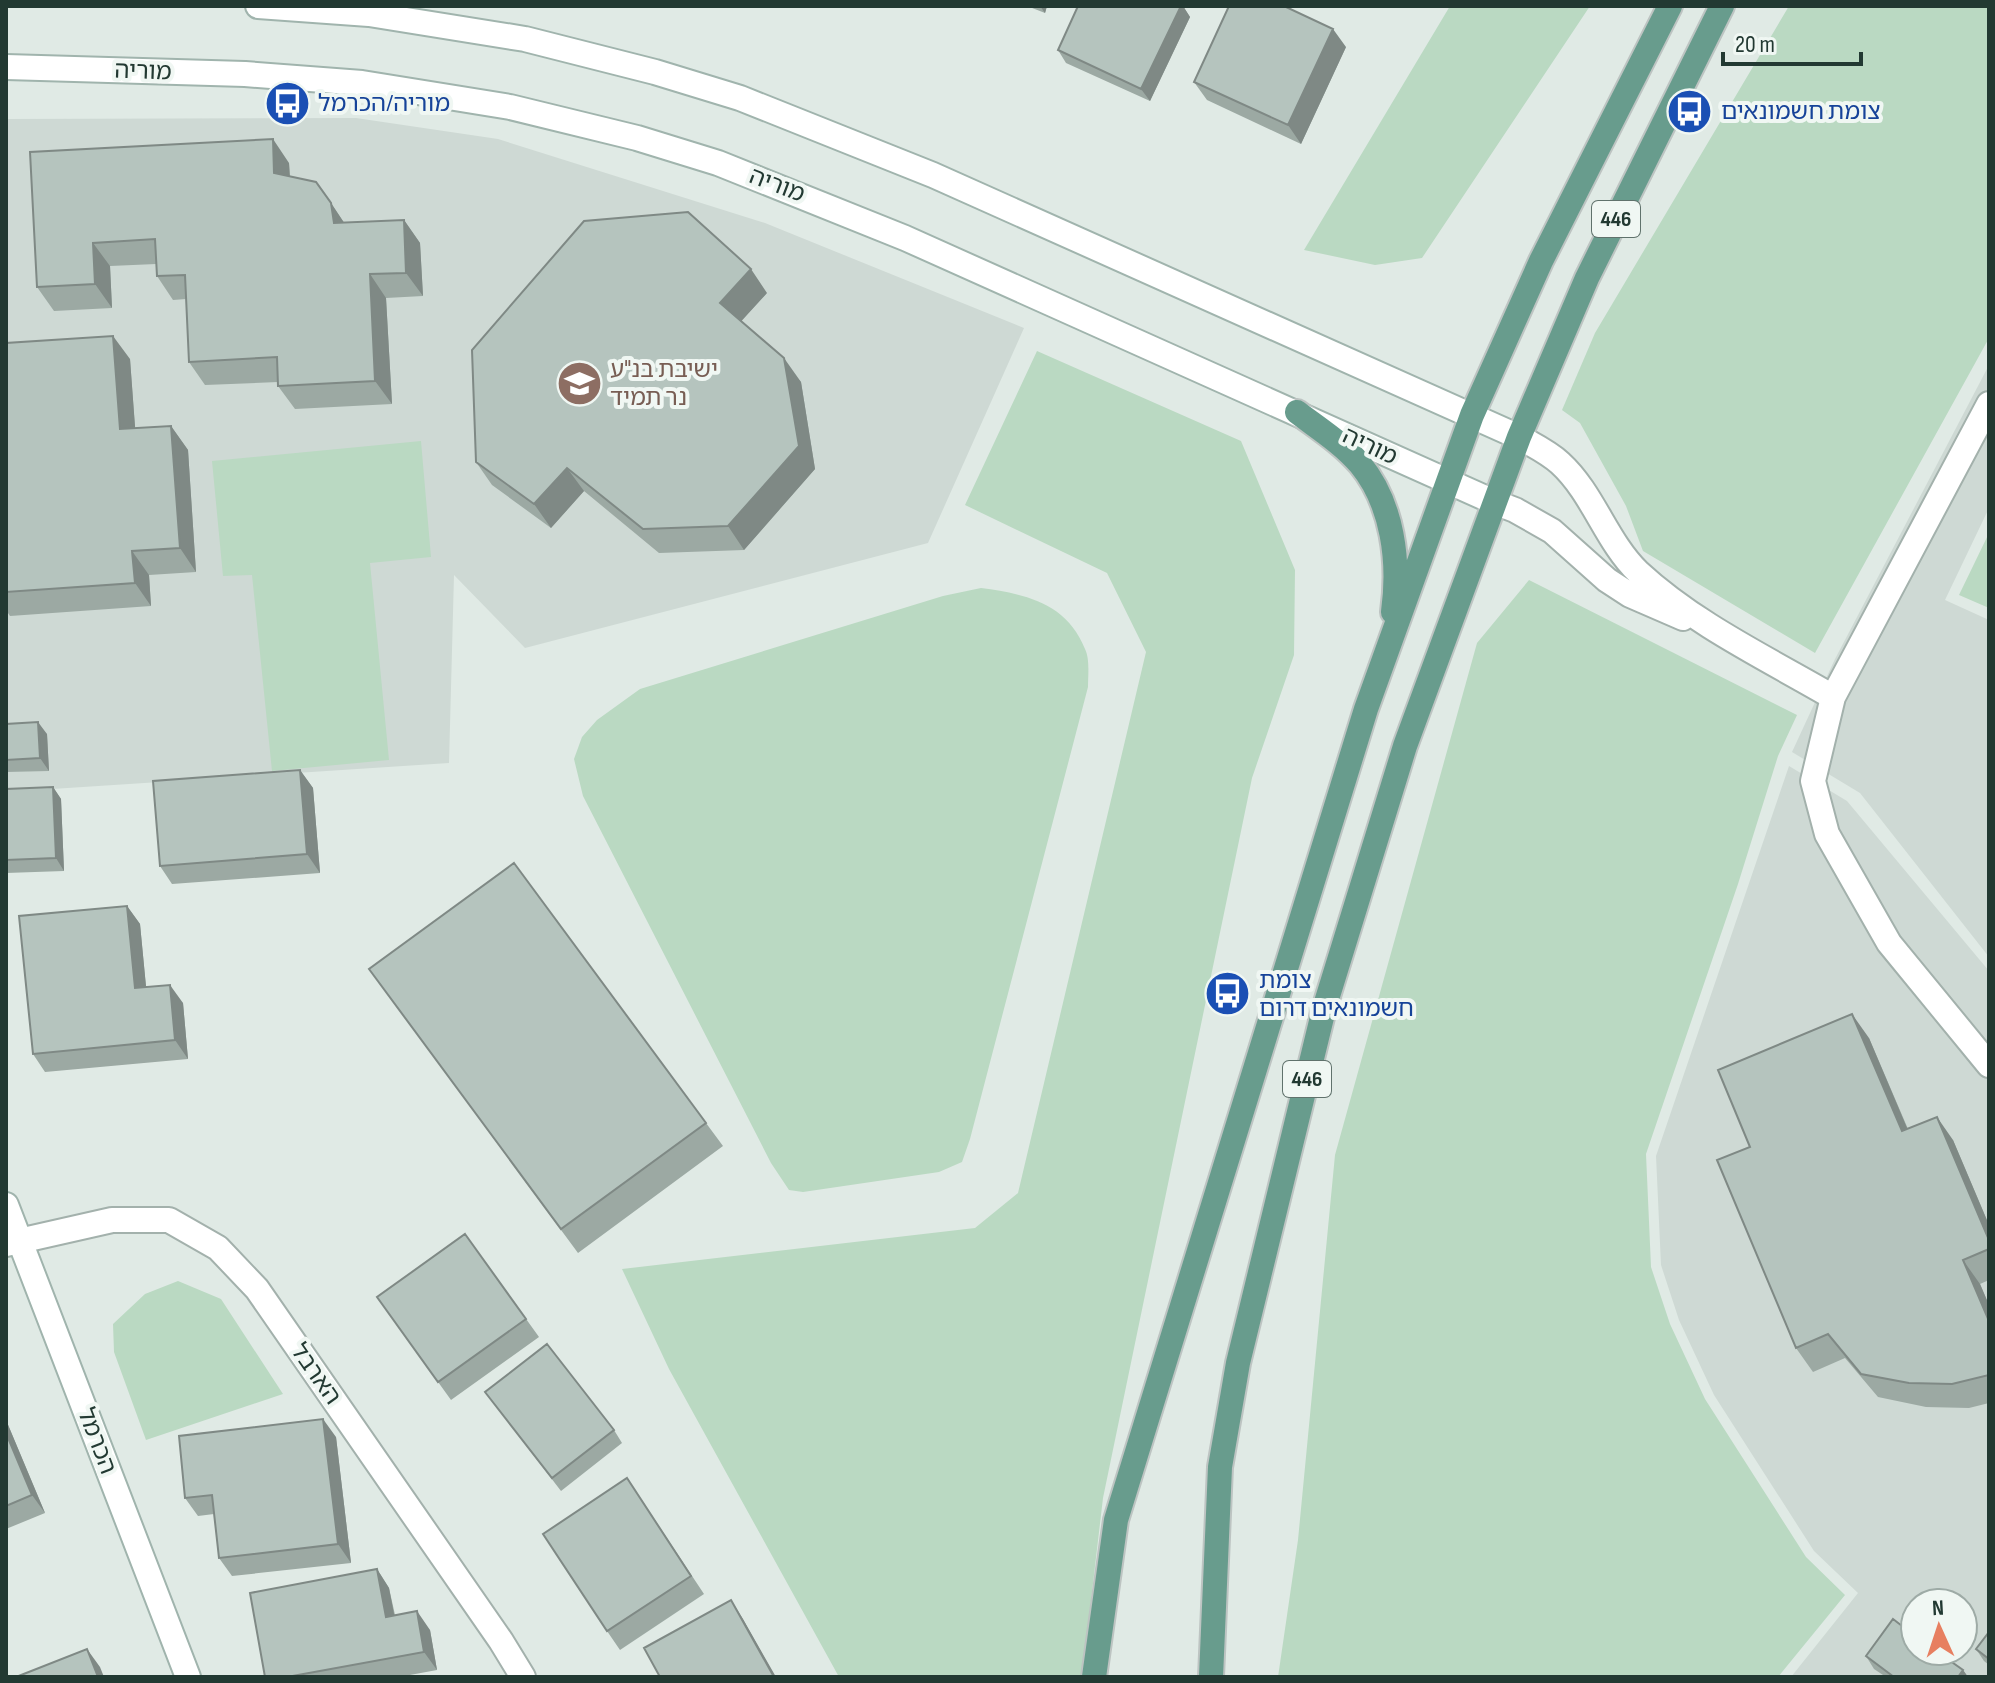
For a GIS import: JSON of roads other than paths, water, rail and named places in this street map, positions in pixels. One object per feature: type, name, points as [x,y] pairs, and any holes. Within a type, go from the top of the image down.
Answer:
[{"type":"main road","name":"446","points":[[1094,1677],[1116,1520],[1361,723],[1472,415],[1541,261],[1670,6]]},
{"type":"main road","name":"446","points":[[1211,1677],[1220,1467],[1238,1363],[1324,1009],[1405,746],[1519,437],[1587,278],[1722,6]]},
{"type":"main road","points":[[1297,412],[1360,464],[1382,503],[1390,525],[1395,562],[1394,607],[1388,649]]},
{"type":"street","points":[[258,6],[369,14],[513,37],[655,72],[740,98],[832,132],[933,175],[1519,437],[1561,465],[1616,546],[1666,596],[1833,697]]},
{"type":"street","name":"מוריה","points":[[6,67],[245,74],[362,83],[510,107],[637,138],[718,163],[806,196],[1515,510],[1552,531],[1607,580],[1630,595],[1723,633]]},
{"type":"street","points":[[1989,404],[1833,697],[1813,781],[1827,834],[1889,943],[1989,1065]]},
{"type":"street","name":"הכרמל","points":[[6,1205],[13,1242],[188,1677]]},
{"type":"street","name":"הארבל","points":[[13,1242],[112,1220],[169,1220],[218,1248],[257,1289],[523,1677]]},
{"type":"place","name":"מוריה/הכרמל","points":[[287,103]]},
{"type":"place","name":"צומת חשמונאים","points":[[1690,111]]},
{"type":"place","name":"ישיבת בנ\"ע נר תמיד","points":[[579,383]]},
{"type":"place","name":"צומת חשמונאים דרום","points":[[1228,994]]}]
